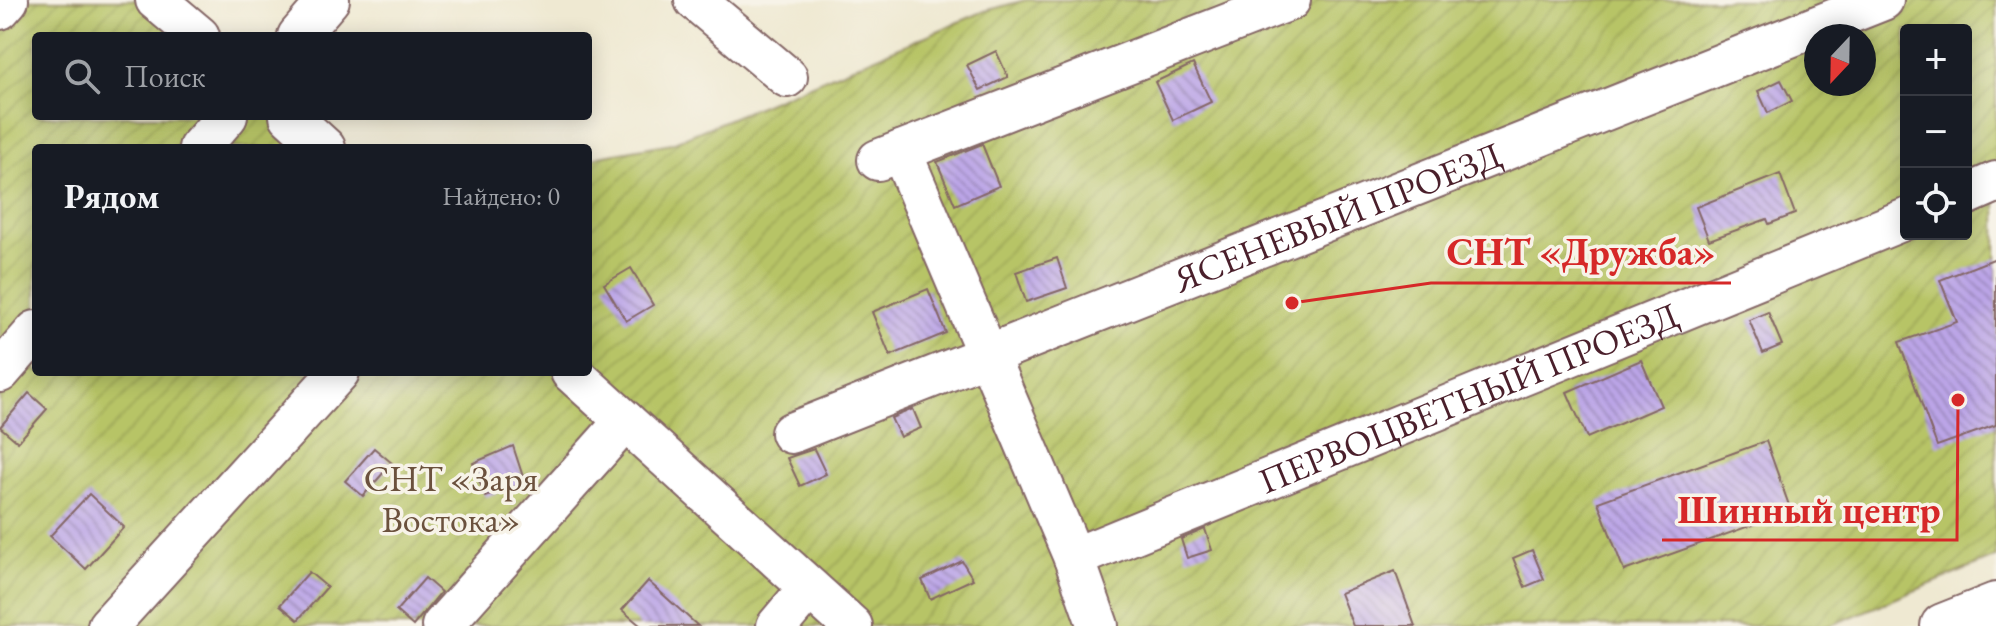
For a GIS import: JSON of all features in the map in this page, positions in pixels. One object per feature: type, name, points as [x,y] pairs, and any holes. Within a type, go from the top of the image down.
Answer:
[{"type":"main road","points":[[1943,626],[1996,605]]},
{"type":"street","points":[[0,9],[8,0]]},
{"type":"street","points":[[156,0],[194,32]]},
{"type":"street","points":[[301,32],[329,0]]},
{"type":"street","points":[[695,0],[787,77]]},
{"type":"street","points":[[1098,626],[1074,558],[988,354],[890,156],[1290,0]]},
{"type":"street","name":"ЯСЕНЕВЫЙ ПРОЕЗД","points":[[791,433],[1883,0]]},
{"type":"street","points":[[202,144],[224,120]]},
{"type":"street","points":[[294,120],[321,144]]},
{"type":"street","points":[[1972,192],[1996,182]]},
{"type":"street","name":"ПЕРВОЦВЕТНЫЙ ПРОЕЗД","points":[[1074,558],[1900,221]]},
{"type":"street","points":[[0,372],[32,336]]},
{"type":"street","points":[[108,626],[335,376]]},
{"type":"street","points":[[575,376],[852,626]]},
{"type":"street","points":[[442,626],[625,421]]},
{"type":"street","points":[[777,626],[809,588]]},
{"type":"green space","name":"СНТ «Заря Востока»","points":[[0,0],[156,0],[194,32],[32,32],[32,120],[294,120],[321,144],[32,144],[32,376],[575,376],[849,626],[0,626]]},
{"type":"green space","points":[[1026,0],[1996,0],[1996,557],[1829,626],[864,626],[592,376],[592,160],[599,156],[672,143],[985,11]]},
{"type":"building","points":[[996,51],[1008,77],[980,90],[967,65]]},
{"type":"building","points":[[1193,64],[1211,102],[1173,120],[1155,82]]},
{"type":"building","points":[[1781,80],[1792,101],[1768,113],[1758,91]]},
{"type":"building","points":[[982,144],[999,186],[955,205],[937,162]]},
{"type":"building","points":[[1780,174],[1795,214],[1769,224],[1767,219],[1709,240],[1696,207]]},
{"type":"building","points":[[1057,258],[1067,288],[1026,302],[1016,272]]},
{"type":"building","points":[[1996,258],[1996,425],[1937,446],[1899,342],[1957,322],[1940,280]]},
{"type":"building","points":[[631,268],[653,305],[626,321],[604,284]]},
{"type":"building","points":[[928,289],[946,333],[890,356],[872,312]]},
{"type":"building","points":[[1768,312],[1782,345],[1763,353],[1749,320]]},
{"type":"building","points":[[1641,360],[1661,406],[1587,438],[1567,392]]},
{"type":"building","points":[[29,393],[47,409],[18,442],[0,427]]},
{"type":"building","points":[[913,409],[921,428],[900,437],[891,418]]},
{"type":"building","points":[[1766,441],[1791,511],[1624,571],[1598,502]]},
{"type":"building","points":[[513,446],[525,483],[485,497],[473,463]]},
{"type":"building","points":[[374,448],[392,463],[363,496],[345,481]]},
{"type":"building","points":[[814,449],[826,474],[800,486],[787,458]]},
{"type":"building","points":[[89,494],[124,527],[86,569],[50,536]]},
{"type":"building","points":[[1205,529],[1212,550],[1187,558],[1181,539]]},
{"type":"building","points":[[1532,550],[1544,579],[1525,587],[1513,558]]},
{"type":"building","points":[[962,561],[973,579],[930,599],[922,580]]},
{"type":"building","points":[[1395,571],[1415,626],[1353,626],[1340,593]]},
{"type":"building","points":[[309,572],[327,587],[298,620],[280,605]]},
{"type":"building","points":[[425,578],[441,592],[413,626],[396,611]]},
{"type":"building","points":[[648,581],[698,626],[641,626],[622,610]]},
{"type":"place","name":"СНТ «Дружба»","points":[[1292,303]]},
{"type":"place","name":"Шинный центр","points":[[1958,400]]}]
